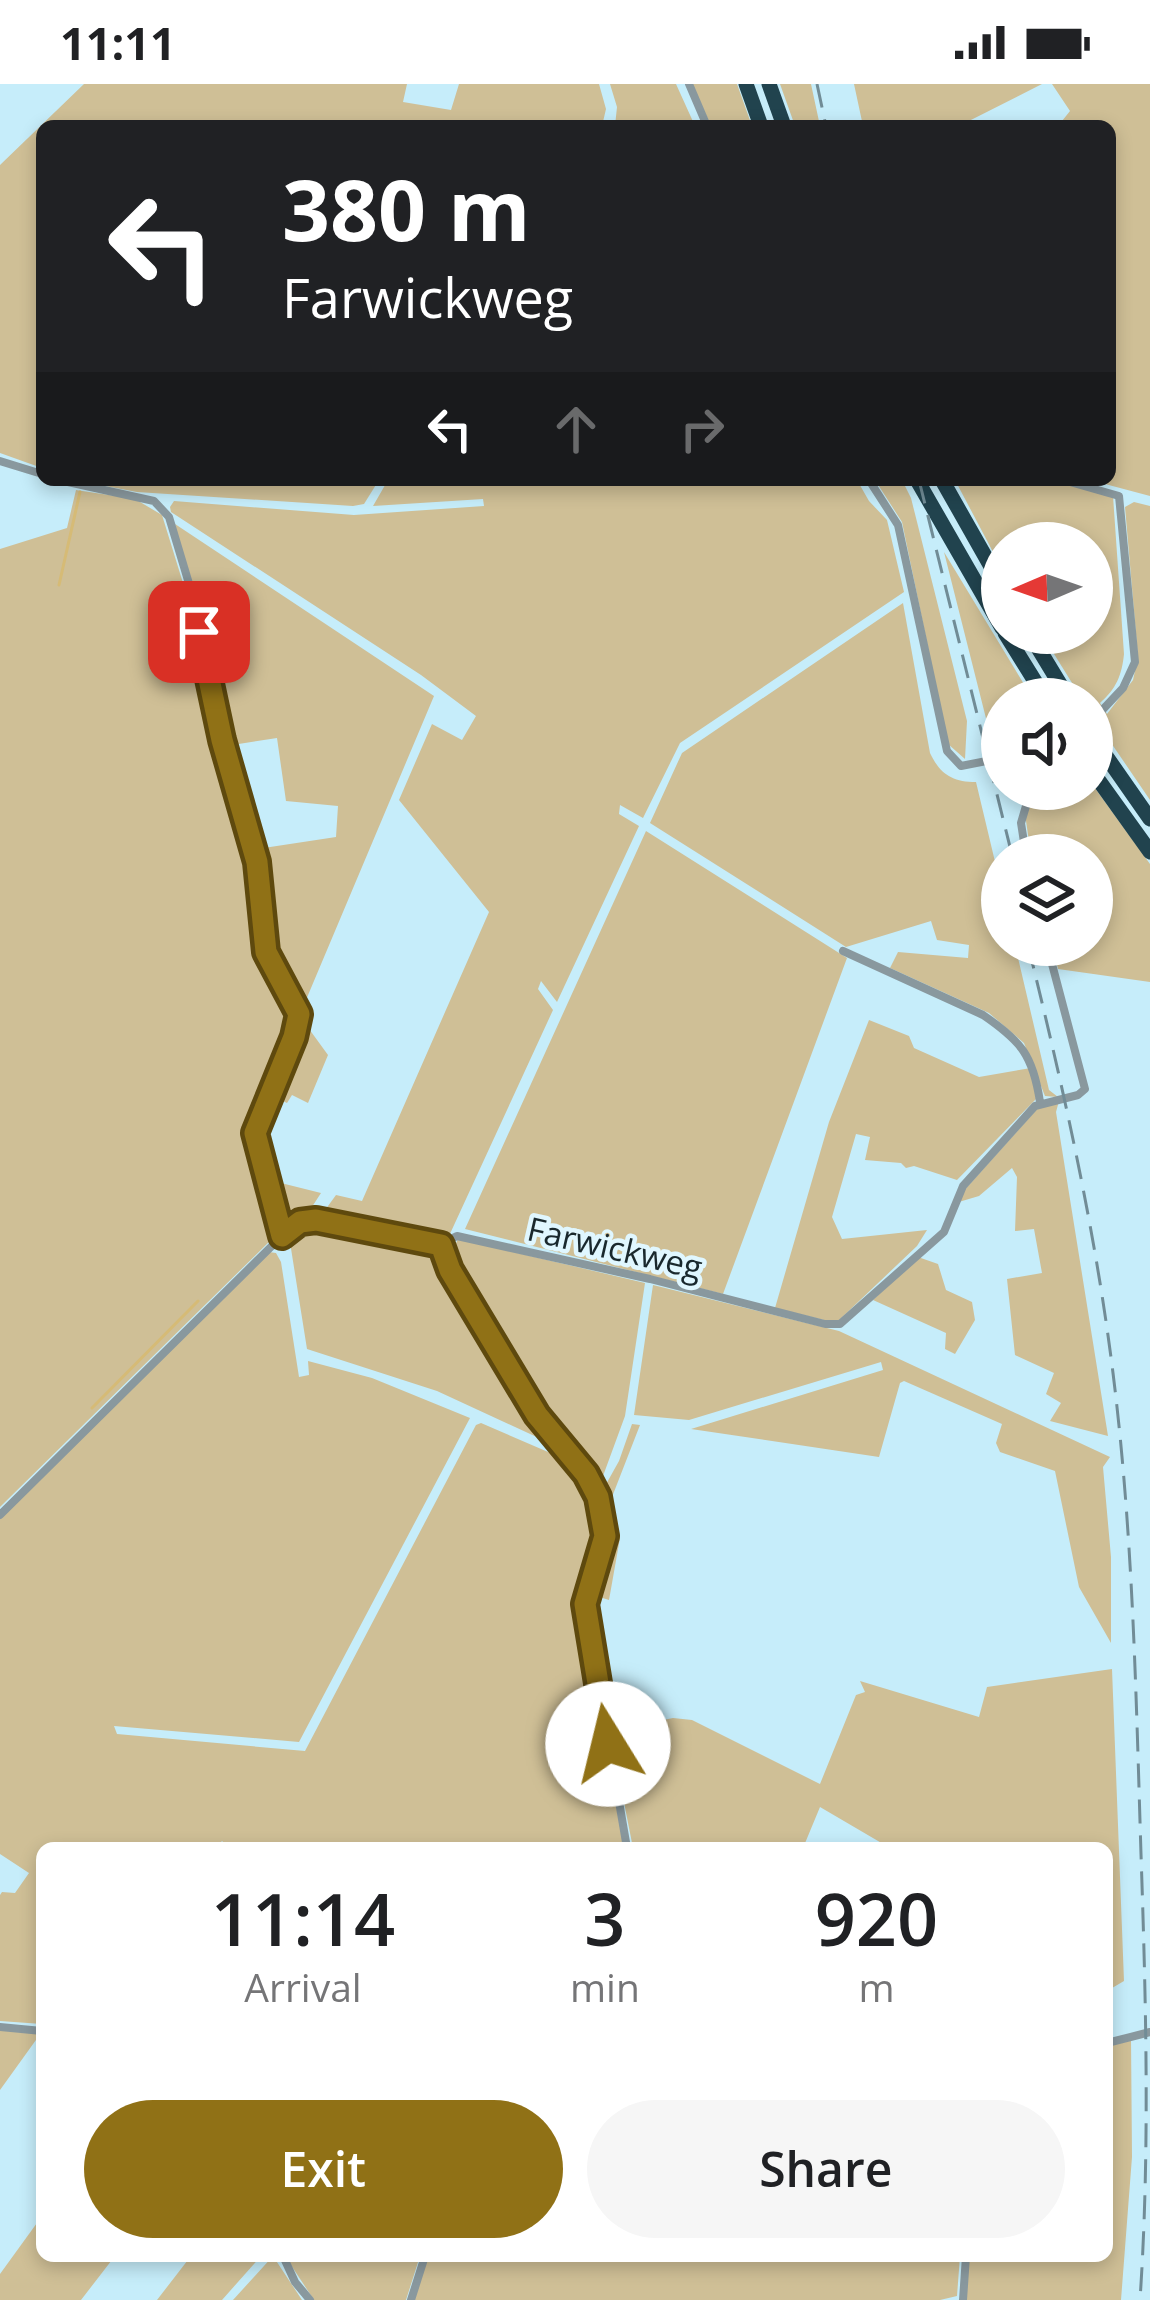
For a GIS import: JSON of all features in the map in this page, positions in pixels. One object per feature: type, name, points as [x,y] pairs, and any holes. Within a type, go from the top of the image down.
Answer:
[{"type":"highway","points":[[746,84],[759,120]]},
{"type":"highway","points":[[769,84],[782,120]]},
{"type":"highway","points":[[920,486],[981,591]]},
{"type":"highway","points":[[944,486],[981,550]]},
{"type":"highway","points":[[1113,766],[1150,819]]},
{"type":"highway","points":[[1113,800],[1150,852]]},
{"type":"street","points":[[689,84],[704,120]]},
{"type":"street","points":[[0,461],[36,472]]},
{"type":"street","points":[[0,1515],[282,1236],[255,1133],[299,1014],[266,952],[257,862],[222,740],[193,597],[166,511],[154,501],[86,486]]},
{"type":"street","points":[[873,486],[898,525],[947,752],[961,766],[981,762]]},
{"type":"street","points":[[1084,486],[1119,496],[1135,662],[1113,698]]},
{"type":"street","points":[[843,951],[1004,1029],[1026,1051],[1040,1102]]},
{"type":"street","name":"Farwickweg","points":[[282,1236],[300,1222],[316,1220],[441,1245],[457,1236],[840,1324],[944,1232],[971,1174],[1040,1102],[1078,1095],[1085,1084],[1053,966]]},
{"type":"street","points":[[441,1245],[450,1270],[537,1415],[586,1474],[598,1497],[605,1536],[585,1604],[626,1842]]},
{"type":"street","points":[[0,2027],[36,2030]]},
{"type":"street","points":[[1113,2041],[1148,2032]]},
{"type":"street","points":[[286,2262],[310,2300]]},
{"type":"street","points":[[411,2300],[422,2262]]},
{"type":"street","points":[[963,2300],[966,2262]]},
{"type":"shaded area","points":[[84,84],[407,84],[403,102],[451,110],[459,84],[599,84],[606,109],[603,120],[47,120]]},
{"type":"shaded area","points":[[610,84],[676,84],[692,120],[616,120]]},
{"type":"shaded area","points":[[692,84],[737,84],[750,120],[708,120]]},
{"type":"shaded area","points":[[780,84],[811,84],[819,120],[793,120]]},
{"type":"shaded area","points":[[854,84],[1042,84],[971,120],[862,120]]},
{"type":"shaded area","points":[[1052,84],[1150,84],[1150,496],[1112,486],[1116,120],[1063,120],[1070,111]]},
{"type":"shaded area","points":[[36,130],[36,466],[0,453],[0,165]]},
{"type":"shaded area","points":[[106,486],[375,486],[364,504],[353,506]]},
{"type":"shaded area","points":[[385,486],[860,486],[887,520],[904,592],[680,743],[643,818],[620,805],[619,814],[639,826],[557,1002],[541,981],[538,989],[553,1010],[443,1249],[320,1217],[336,1195],[362,1201],[489,912],[399,800],[432,724],[462,740],[476,716],[170,507],[174,501],[354,515],[484,506],[483,499],[373,506]]},
{"type":"shaded area","points":[[879,486],[905,486],[911,498],[967,721],[965,759],[948,744],[902,522]]},
{"type":"shaded area","points":[[958,486],[1074,486],[1113,496],[1122,669],[1113,687],[1113,678],[1069,678],[1054,654],[1113,654],[1113,522],[981,522],[981,529]]},
{"type":"shaded area","points":[[76,490],[135,499],[162,515],[183,583],[215,740],[253,869],[262,953],[295,1022],[251,1124],[252,1146],[278,1233],[0,1507],[0,549],[67,528]]},
{"type":"shaded area","points":[[1134,502],[1150,506],[1150,800],[1113,746],[1113,706],[1133,680],[1138,657],[1125,507]]},
{"type":"shaded area","points":[[175,524],[434,696],[303,1007],[272,956],[257,849],[336,837],[338,806],[286,801],[277,738],[226,746]]},
{"type":"shaded area","points":[[944,552],[981,613],[981,654],[1006,654],[1020,678],[981,678],[981,699]]},
{"type":"shaded area","points":[[903,603],[930,753],[948,775],[976,782],[988,834],[981,834],[981,966],[1020,966],[1049,1090],[1058,1097],[1045,1096],[1024,1043],[989,1013],[890,968],[898,952],[968,958],[969,945],[937,940],[931,921],[846,947],[650,823],[682,753]]},
{"type":"shaded area","points":[[1027,810],[1111,810],[1150,864],[1150,982],[1058,969],[1113,966],[1113,834],[1028,834]]},
{"type":"shaded area","points":[[646,831],[847,958],[723,1294],[465,1229]]},
{"type":"shaded area","points":[[869,1020],[909,1036],[914,1048],[979,1077],[1031,1068],[1036,1099],[957,1180],[901,1163],[865,1160],[870,1137],[856,1134],[832,1217],[842,1239],[927,1230],[917,1246],[836,1323],[775,1308],[829,1122]]},
{"type":"shaded area","points":[[304,1022],[328,1055],[308,1103],[292,1095],[287,1103],[272,1096]]},
{"type":"shaded area","points":[[1059,1101],[1056,1112],[1108,1436],[1050,1421],[1061,1403],[1046,1394],[1054,1373],[1015,1355],[1007,1279],[1042,1273],[1034,1229],[1015,1231],[1017,1177],[1012,1168],[979,1196],[952,1204],[1038,1108]]},
{"type":"shaded area","points":[[269,1180],[321,1193],[308,1213],[288,1224]]},
{"type":"shaded area","points":[[309,1226],[437,1257],[554,1445],[437,1391],[307,1349],[289,1236]]},
{"type":"shaded area","points":[[458,1239],[645,1283],[625,1416],[603,1476],[595,1478],[543,1416],[449,1258]]},
{"type":"shaded area","points":[[269,1252],[276,1253],[299,1377],[309,1375],[308,1361],[372,1378],[470,1418],[299,1742],[114,1726],[117,1734],[305,1751],[481,1423],[569,1461],[589,1484],[596,1502],[597,1552],[583,1621],[623,1842],[36,1842],[36,2024],[0,2021],[0,1895],[15,1893],[29,1873],[0,1854],[0,1519]]},
{"type":"shaded area","points":[[918,1257],[938,1264],[946,1290],[972,1302],[975,1320],[955,1354],[945,1349],[946,1333],[873,1300]]},
{"type":"shaded area","points":[[653,1285],[839,1331],[1110,1457],[1103,1467],[1111,1557],[1111,1643],[1079,1587],[1055,1471],[1000,1452],[996,1443],[1002,1424],[904,1381],[879,1457],[691,1429],[883,1370],[881,1362],[689,1420],[634,1415]]},
{"type":"shaded area","points":[[632,1424],[640,1425],[612,1497],[620,1538],[609,1600],[593,1595],[609,1536],[600,1495]]},
{"type":"shaded area","points":[[1112,1669],[1124,1981],[1113,1987],[1113,1842],[880,1842],[820,1807],[805,1842],[632,1842],[610,1731],[673,1718],[692,1720],[820,1784],[856,1695],[865,1692],[860,1681],[979,1717],[987,1687]]},
{"type":"shaded area","points":[[0,2028],[36,2032],[36,2040],[0,2090]]},
{"type":"shaded area","points":[[1131,2038],[1132,2157],[1121,2300],[966,2300],[968,2262],[1113,2262],[1113,2042]]},
{"type":"shaded area","points":[[36,2224],[36,2262],[110,2262],[81,2300],[0,2300],[0,2274]]},
{"type":"shaded area","points":[[186,2262],[256,2262],[222,2300],[157,2300]]},
{"type":"shaded area","points":[[268,2262],[277,2262],[302,2300],[233,2300]]},
{"type":"shaded area","points":[[289,2262],[418,2262],[406,2300],[314,2300]]},
{"type":"shaded area","points":[[426,2262],[960,2262],[957,2296],[940,2300],[414,2300]]},
{"type":"waterway","points":[[59,585],[80,492]]},
{"type":"waterway","points":[[92,1408],[198,1301]]},
{"type":"railway","points":[[817,84],[825,120]]},
{"type":"railway","points":[[920,486],[1007,834]]},
{"type":"railway","points":[[1033,966],[1097,1265],[1125,1493],[1146,2021],[1140,2300]]},
{"type":"route","points":[[199,632],[222,740],[257,862],[266,952],[299,1014],[255,1133],[282,1236],[300,1222],[316,1220],[441,1245],[450,1270],[537,1415],[586,1474],[598,1497],[605,1536],[585,1604],[608,1744]]}]
